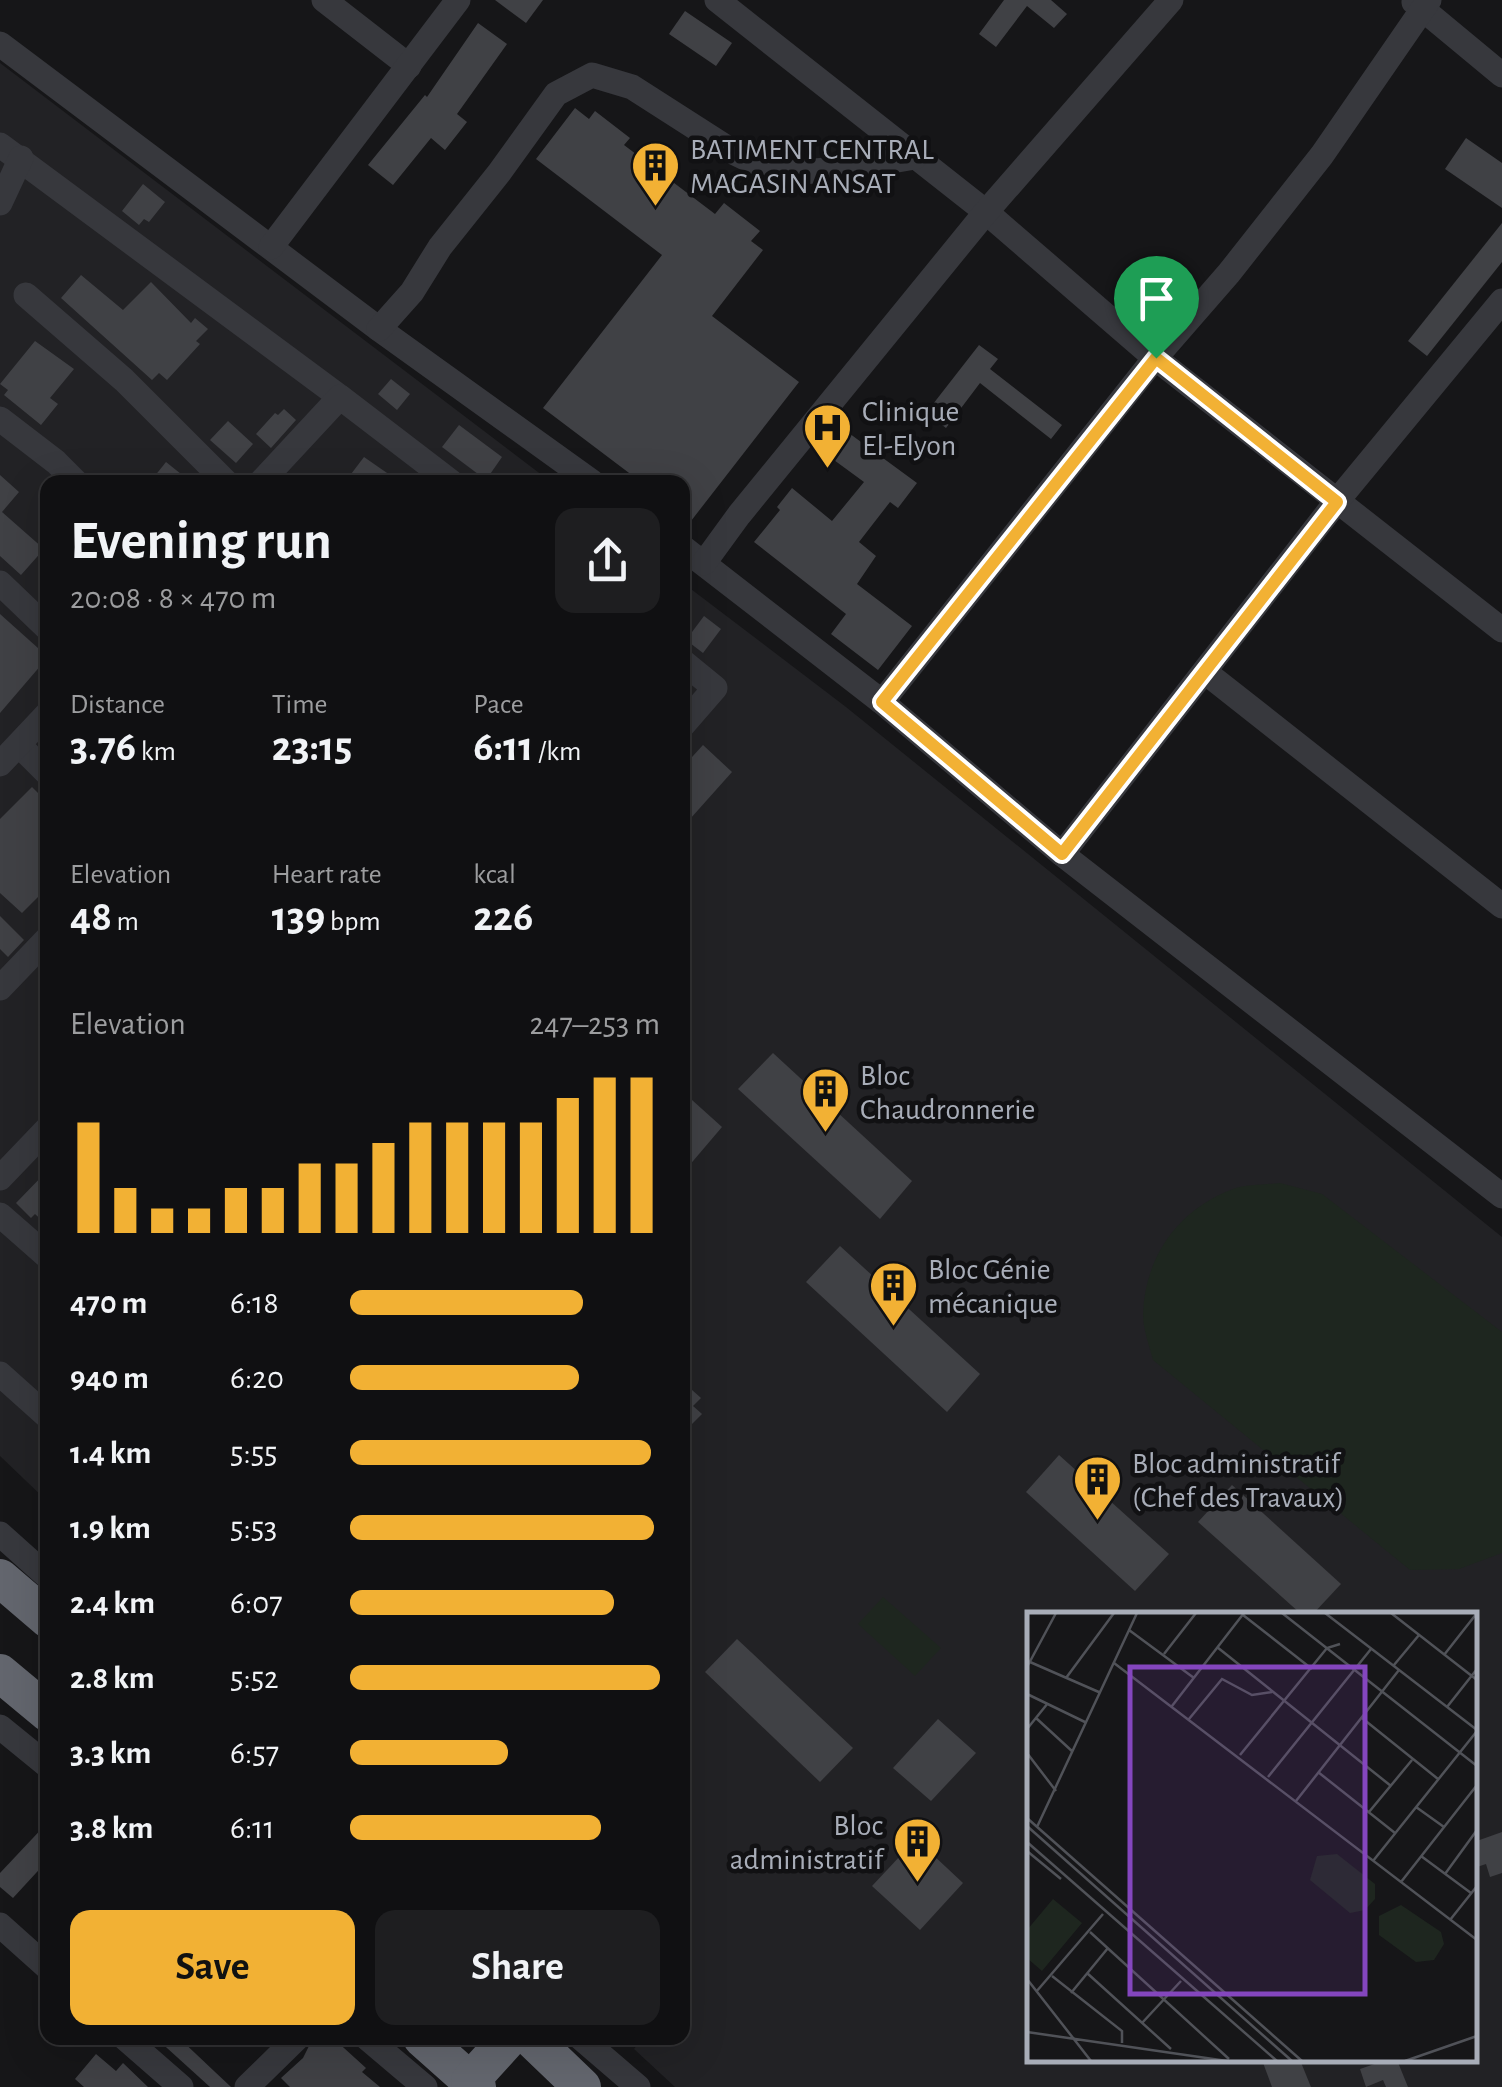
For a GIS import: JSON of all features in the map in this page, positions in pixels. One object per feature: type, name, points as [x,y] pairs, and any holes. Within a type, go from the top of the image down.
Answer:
[{"type":"highway","points":[[0,1578],[40,1612]]},
{"type":"highway","points":[[0,1673],[40,1707]]},
{"type":"highway","points":[[430,2045],[474,2084],[503,2045]]},
{"type":"highway","points":[[538,2045],[582,2087]]},
{"type":"street","points":[[324,0],[409,66]]},
{"type":"street","points":[[271,247],[458,0]]},
{"type":"street","points":[[717,0],[986,212],[1156,358],[1502,630]]},
{"type":"street","points":[[704,563],[739,515],[1159,4]]},
{"type":"street","points":[[882,702],[1322,154],[1422,4],[1502,76]]},
{"type":"street","points":[[0,44],[379,329],[582,475]]},
{"type":"street","points":[[379,329],[412,292],[440,247],[556,94],[592,75],[632,88],[735,153],[778,174],[915,158]]},
{"type":"street","points":[[0,203],[10,151],[442,475]]},
{"type":"street","points":[[26,295],[124,380],[219,475]]},
{"type":"street","points":[[1062,854],[1337,502],[1492,335],[1502,301]]},
{"type":"street","points":[[268,475],[340,397]]},
{"type":"street","points":[[0,420],[69,475]]},
{"type":"street","points":[[690,553],[882,702],[1062,854],[1502,1196]]},
{"type":"street","points":[[0,583],[40,620]]},
{"type":"street","points":[[690,668],[715,688],[690,717]]},
{"type":"street","points":[[1204,672],[1502,906]]},
{"type":"street","points":[[0,764],[40,722]]},
{"type":"street","points":[[19,745],[40,766]]},
{"type":"street","points":[[0,988],[40,946]]},
{"type":"street","points":[[0,1178],[40,1136]]},
{"type":"street","points":[[0,1215],[40,1250]]},
{"type":"street","points":[[0,1374],[40,1410]]},
{"type":"street","points":[[0,1534],[40,1569]]},
{"type":"street","points":[[0,1726],[40,1759]]},
{"type":"street","points":[[0,1925],[40,1961]]},
{"type":"street","points":[[134,2045],[181,2087]]},
{"type":"street","points":[[247,2087],[289,2045]]},
{"type":"street","points":[[375,2045],[425,2087]]},
{"type":"street","points":[[589,2045],[638,2087]]},
{"type":"shaded area","points":[[0,63],[542,475],[40,475],[40,1494],[0,1456]]},
{"type":"shaded area","points":[[690,588],[846,707],[1502,1237],[1502,2087],[675,2087],[634,2049],[637,2045],[690,2045]]},
{"type":"shaded area","points":[[1280,1183],[1322,1194],[1502,1332],[1502,1553],[1459,1569],[1410,1570],[1153,1360],[1143,1320],[1145,1293],[1168,1237],[1196,1209],[1214,1198],[1238,1187]]},
{"type":"shaded area","points":[[883,1597],[941,1648],[915,1676],[858,1624]]},
{"type":"building","points":[[495,0],[543,0],[526,23]]},
{"type":"building","points":[[1004,0],[1051,0],[1067,14],[1054,28],[1027,6],[996,47],[979,34]]},
{"type":"building","points":[[685,11],[732,43],[716,66],[669,34]]},
{"type":"building","points":[[478,23],[507,44],[457,114],[467,122],[445,150],[431,138],[393,185],[368,165],[427,97]]},
{"type":"building","points":[[575,108],[589,119],[595,111],[630,138],[624,145],[715,214],[724,203],[760,231],[751,241],[763,250],[712,316],[799,382],[691,521],[690,475],[632,475],[543,408],[662,255],[536,159]]},
{"type":"building","points":[[1466,138],[1502,163],[1502,208],[1445,169]]},
{"type":"building","points":[[143,184],[165,202],[149,222],[144,219],[139,225],[122,211]]},
{"type":"building","points":[[1502,223],[1502,262],[1427,356],[1408,341]]},
{"type":"building","points":[[81,275],[123,310],[151,282],[191,323],[195,318],[208,329],[196,341],[200,344],[167,380],[159,373],[152,380],[61,298]]},
{"type":"building","points":[[35,341],[74,369],[50,398],[58,404],[41,425],[4,395],[8,390],[0,384]]},
{"type":"building","points":[[979,345],[998,359],[990,369],[1062,425],[1051,439],[980,383],[946,428],[926,413]]},
{"type":"building","points":[[391,379],[410,394],[397,410],[378,394]]},
{"type":"building","points":[[284,409],[296,420],[271,448],[256,434],[275,413],[278,415]]},
{"type":"building","points":[[228,421],[253,444],[236,463],[210,440]]},
{"type":"building","points":[[459,425],[502,457],[489,475],[479,475],[442,447]]},
{"type":"building","points":[[842,428],[917,483],[898,508],[890,502],[859,542],[876,556],[857,584],[912,626],[878,670],[831,634],[846,614],[754,542],[792,488],[832,521],[864,482],[823,452]]},
{"type":"building","points":[[364,457],[390,475],[350,475]]},
{"type":"building","points":[[166,462],[182,475],[156,475]]},
{"type":"building","points":[[0,475],[19,492],[2,512],[40,545],[40,554],[21,575],[0,556]]},
{"type":"building","points":[[0,614],[40,650],[40,666],[0,713]]},
{"type":"building","points":[[704,616],[721,629],[703,653],[690,643],[690,635]]},
{"type":"building","points":[[703,745],[732,772],[690,819],[690,759]]},
{"type":"building","points":[[32,787],[40,795],[40,895],[22,913],[0,893],[0,819]]},
{"type":"building","points":[[0,916],[24,940],[8,957],[0,949]]},
{"type":"building","name":"Bloc Chaudronnerie","points":[[773,1053],[912,1181],[880,1219],[738,1089]]},
{"type":"building","points":[[690,1098],[722,1127],[690,1165]]},
{"type":"building","points":[[40,1178],[40,1219],[35,1214],[31,1218],[16,1203]]},
{"type":"building","name":"Bloc Génie mécanique","points":[[840,1246],[980,1374],[947,1412],[806,1282]]},
{"type":"building","points":[[690,1388],[701,1398],[693,1406],[702,1414],[690,1426]]},
{"type":"building","name":"Bloc administratif (Chef des Travaux)","points":[[1059,1455],[1169,1554],[1135,1591],[1026,1492]]},
{"type":"building","points":[[1232,1485],[1341,1584],[1315,1612],[1299,1612],[1198,1522]]},
{"type":"building","points":[[737,1639],[853,1748],[820,1782],[705,1672]]},
{"type":"building","points":[[938,1719],[976,1753],[931,1801],[893,1768]]},
{"type":"building","points":[[40,1830],[40,1869],[13,1898],[0,1887],[0,1873]]},
{"type":"building","points":[[1502,1832],[1502,1873],[1490,1877],[1486,1864],[1477,1867],[1477,1841]]},
{"type":"building","name":"Bloc administratif","points":[[916,1839],[963,1883],[920,1930],[872,1886]]},
{"type":"building","points":[[164,2045],[186,2045],[231,2087],[210,2087]]},
{"type":"building","points":[[310,2045],[341,2045],[380,2087],[290,2087],[281,2078],[303,2058]]},
{"type":"building","points":[[96,2054],[116,2071],[123,2063],[148,2087],[84,2087],[75,2079]]},
{"type":"building","points":[[1263,2062],[1301,2062],[1311,2087],[1272,2087]]},
{"type":"building","points":[[1380,2062],[1398,2062],[1408,2087],[1386,2087],[1383,2080],[1366,2087],[1360,2069]]},
{"type":"place","name":"BATIMENT CENTRAL MAGASIN ANSAT","points":[[655,208]]},
{"type":"place","name":"Clinique El-Elyon","points":[[827,470]]},
{"type":"place","name":"Bloc Chaudronnerie","points":[[825,1134]]},
{"type":"place","name":"Bloc Génie mécanique","points":[[893,1328]]},
{"type":"place","name":"Bloc administratif (Chef des Travaux)","points":[[1097,1522]]},
{"type":"place","name":"Bloc administratif","points":[[918,1884]]},
{"type":"route","points":[[1156,358],[1337,502],[1062,854],[882,702],[1156,358]]}]
